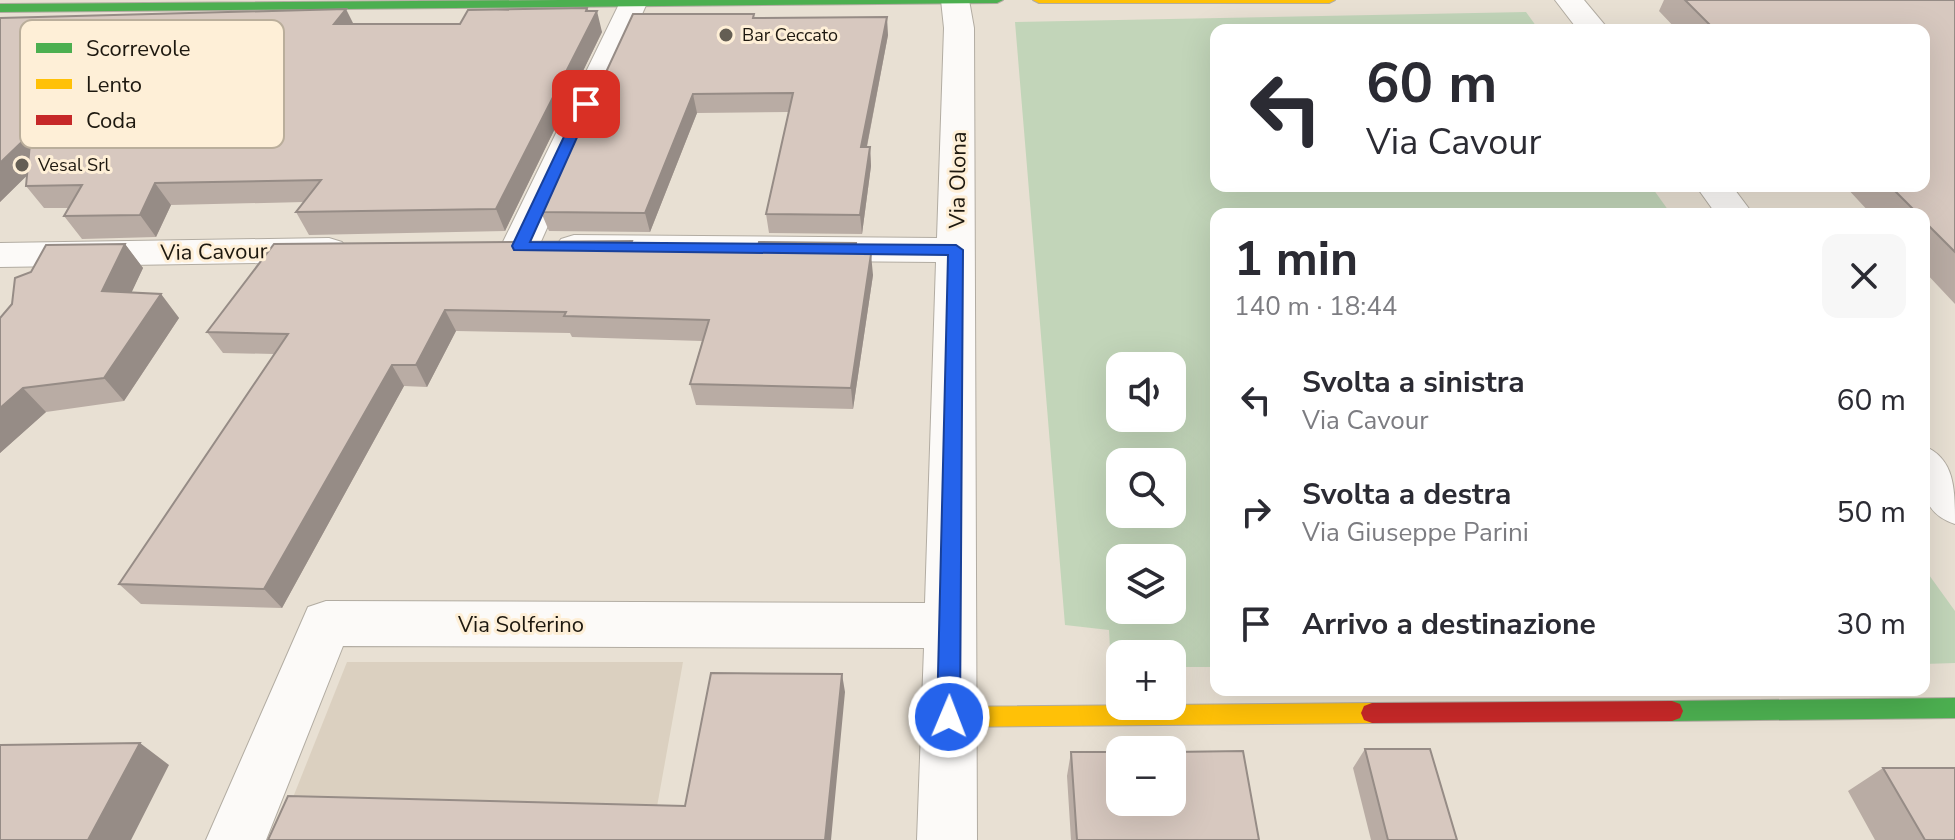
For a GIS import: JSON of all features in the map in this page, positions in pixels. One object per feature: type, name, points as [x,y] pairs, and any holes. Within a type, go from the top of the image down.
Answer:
[{"type":"street","name":"Via Olona","points":[[947,840],[959,28],[955,0]]},
{"type":"street","points":[[0,8],[997,0]]},
{"type":"street","points":[[1039,0],[1329,0]]},
{"type":"street","points":[[1569,0],[1589,24]]},
{"type":"street","points":[[633,3],[504,247],[956,250]]},
{"type":"street","name":"Via Cavour","points":[[0,255],[362,249]]},
{"type":"street","points":[[1930,472],[1955,505]]},
{"type":"street","name":"Via Solferino","points":[[236,840],[326,623],[950,626]]},
{"type":"street","points":[[949,717],[1955,708]]},
{"type":"shaded area","points":[[347,662],[683,662],[651,840],[276,840]]},
{"type":"green space","points":[[1526,12],[1535,24],[1210,24],[1210,192],[1655,192],[1667,208],[1210,208],[1210,667],[1186,667],[1186,640],[1110,640],[1109,630],[1065,625],[1015,22]]},
{"type":"green space","points":[[1930,576],[1955,611],[1955,663],[1930,664]]},
{"type":"building","points":[[1685,0],[1955,0],[1955,252],[1930,227],[1930,208],[1912,208],[1896,192],[1930,192],[1930,24],[1709,24]]},
{"type":"building","points":[[587,8],[586,11],[597,11],[496,209],[296,212],[321,180],[155,183],[140,215],[64,216],[82,185],[26,186],[30,148],[284,148],[284,20],[20,20],[20,144],[0,163],[0,18],[346,9],[334,24],[460,24],[468,10]]},
{"type":"building","points":[[633,14],[754,14],[753,18],[887,17],[861,147],[870,147],[860,215],[766,214],[793,93],[693,94],[645,213],[541,212]]},
{"type":"building","points":[[632,241],[629,248],[757,251],[759,242],[856,243],[855,253],[871,254],[851,388],[690,384],[709,320],[564,316],[566,312],[445,310],[416,365],[392,365],[264,589],[119,584],[288,334],[207,332],[274,244]]},
{"type":"building","points":[[125,244],[102,291],[161,294],[104,378],[23,388],[0,408],[0,318],[12,304],[15,278],[31,272],[46,245]]},
{"type":"building","points":[[711,673],[842,674],[825,840],[268,840],[288,796],[685,806]]},
{"type":"building","points":[[140,743],[88,840],[0,840],[0,745]]},
{"type":"building","points":[[1365,749],[1430,749],[1457,840],[1388,840]]},
{"type":"building","points":[[1243,751],[1259,840],[1077,840],[1071,752],[1106,752],[1106,816],[1186,816],[1186,752]]},
{"type":"building","points":[[1883,768],[1955,768],[1955,840],[1925,840]]},
{"type":"traffic: fast","points":[[0,8],[997,0]]},
{"type":"traffic: fast","points":[[1672,711],[1955,708]]},
{"type":"traffic: slow","points":[[1039,0],[1329,0]]},
{"type":"traffic: slow","points":[[949,717],[1372,713]]},
{"type":"traffic: jam","points":[[1372,713],[1672,711]]},
{"type":"place","name":"Bar Ceccato","points":[[726,35]]},
{"type":"place","name":"Vesal Srl","points":[[22,165]]},
{"type":"route","points":[[586,104],[520,246],[956,250],[949,717]]}]
